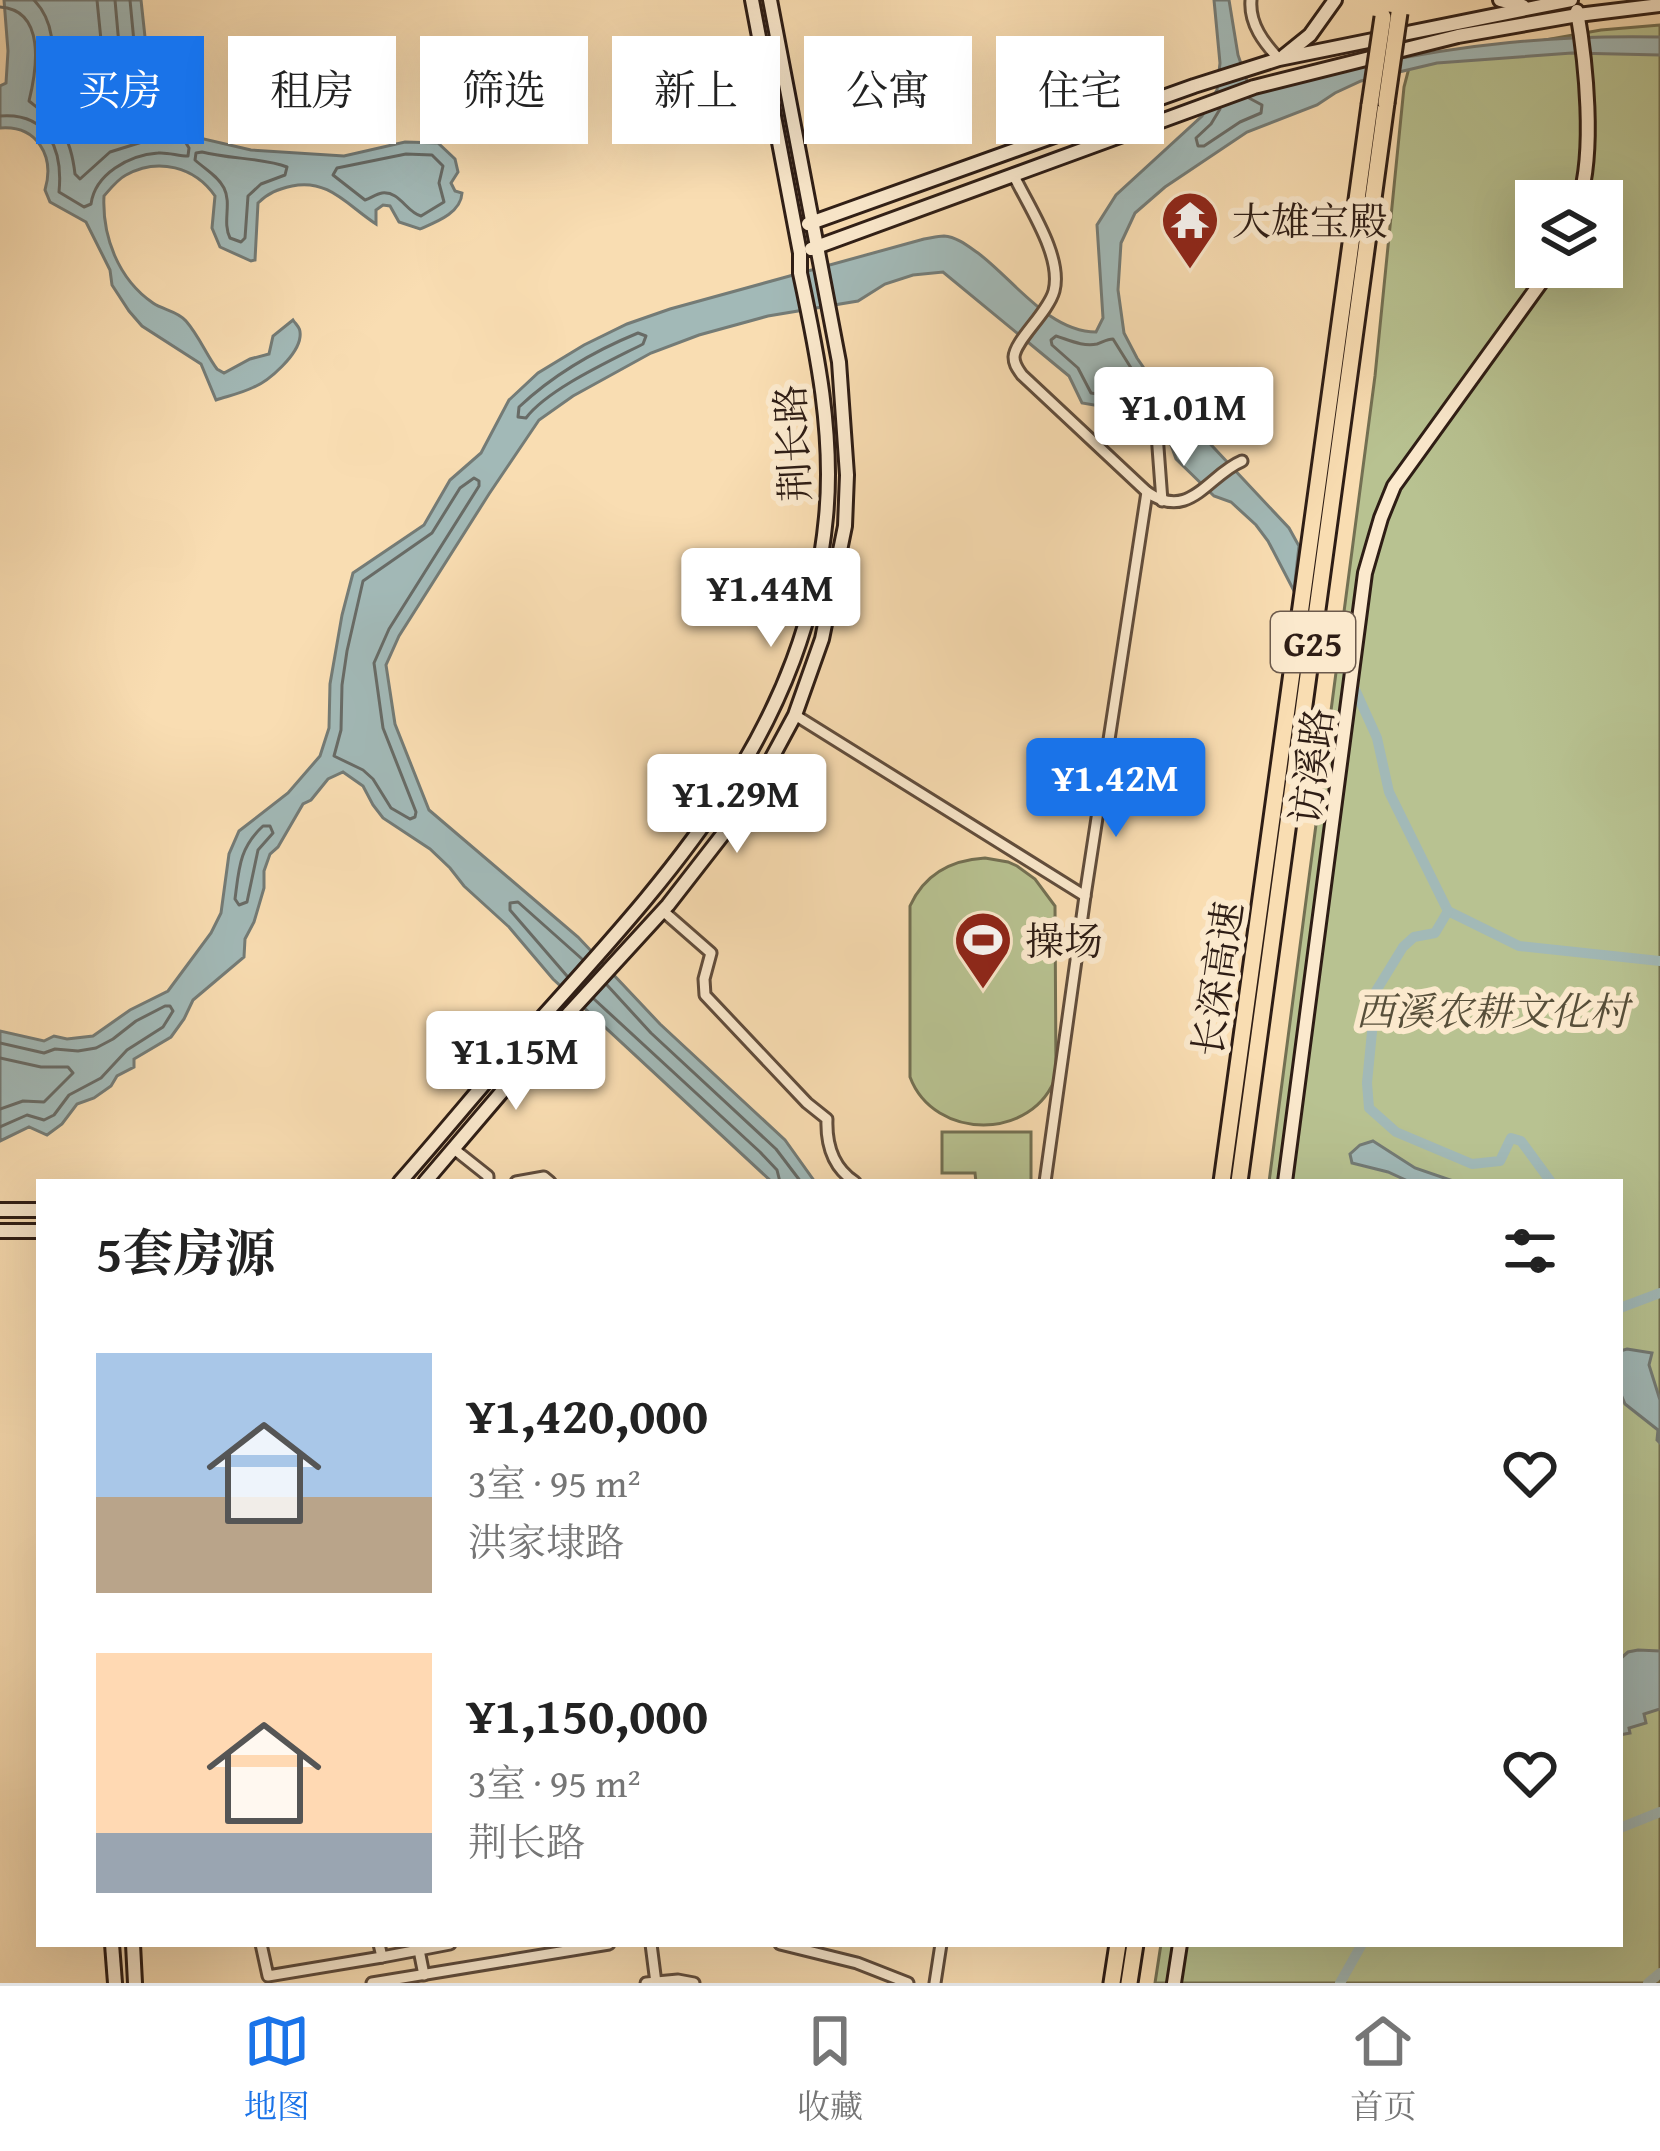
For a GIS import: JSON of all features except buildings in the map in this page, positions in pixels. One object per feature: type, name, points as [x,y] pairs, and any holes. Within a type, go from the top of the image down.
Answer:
[{"type":"highway","name":"长深高速","points":[[1222,1179],[1392,7]]},
{"type":"highway","name":"长深高速","points":[[1239,1179],[1378,104]]},
{"type":"highway","points":[[1112,1983],[1118,1947]]},
{"type":"highway","points":[[1129,1983],[1135,1947]]},
{"type":"main road","name":"荆长路","points":[[403,1179],[697,838],[750,756],[804,631],[826,516],[824,412],[800,253],[752,0]]},
{"type":"main road","name":"荆长路","points":[[427,1179],[663,911],[748,802],[794,715],[822,639],[845,526],[839,362],[770,0]]},
{"type":"main road","points":[[1280,59],[1310,35],[1335,0]]},
{"type":"main road","points":[[1500,0],[1530,8]]},
{"type":"main road","points":[[795,228],[1280,59],[1572,0],[1583,67],[1584,180]]},
{"type":"main road","points":[[800,253],[1254,87],[1458,36],[1660,5]]},
{"type":"main road","name":"访溪路","points":[[1285,1179],[1366,573],[1394,486],[1537,288]]},
{"type":"main road","points":[[0,1210],[36,1210]]},
{"type":"main road","points":[[0,1231],[36,1231]]},
{"type":"main road","points":[[112,1947],[115,1983]]},
{"type":"main road","points":[[133,1947],[135,1983]]},
{"type":"main road","points":[[1174,1983],[1180,1947]]},
{"type":"street","points":[[1252,0],[1251,16],[1264,43],[1280,59]]},
{"type":"street","points":[[1013,174],[1056,269],[1047,308],[1014,357],[1022,375],[1162,501],[1199,493],[1238,462]]},
{"type":"street","points":[[1162,501],[1160,428],[1185,407]]},
{"type":"street","points":[[1046,1179],[1084,896],[1147,492]]},
{"type":"street","points":[[794,715],[1084,896]]},
{"type":"street","points":[[663,911],[711,953],[705,995],[827,1119],[826,1146],[850,1179]]},
{"type":"street","points":[[454,1149],[488,1179]]},
{"type":"street","points":[[262,1947],[268,1976],[434,1947]]},
{"type":"street","points":[[380,1947],[382,1958]]},
{"type":"street","points":[[372,1983],[591,1947]]},
{"type":"street","points":[[651,1947],[652,1982],[694,1983]]},
{"type":"street","points":[[791,1947],[857,1963],[908,1983]]},
{"type":"street","points":[[935,1983],[941,1947]]},
{"type":"street","points":[[419,1950],[424,1975]]},
{"type":"green space","name":"西溪农耕文化村","points":[[1660,25],[1660,1983],[1155,1983],[1161,1947],[1623,1947],[1623,1179],[1269,1179],[1375,376],[1410,64],[1601,30]]},
{"type":"green space","name":"操场","points":[[985,858],[1017,866],[1035,879],[1055,906],[1056,1076],[1027,1113],[984,1125],[940,1113],[922,1098],[910,1077],[910,906],[940,871]]},
{"type":"green space","points":[[942,1132],[1031,1132],[1031,1179],[976,1179],[975,1173],[942,1173]]},
{"type":"water","points":[[4,0],[141,0],[145,36],[36,36],[36,140],[13,128],[0,128],[0,86],[6,83]]},
{"type":"water","points":[[1214,0],[1229,0],[1248,84],[1261,91],[1399,58],[1473,47],[1546,39],[1660,37],[1660,55],[1572,53],[1437,63],[1361,81],[1317,105],[1247,132],[1135,213],[1121,243],[1118,290],[1124,333],[1157,387],[1289,528],[1299,546],[1294,591],[1256,525],[1231,502],[1214,496],[1176,459],[1166,431],[1155,419],[1082,403],[1069,376],[943,272],[885,284],[858,301],[768,316],[699,335],[651,353],[573,396],[539,420],[399,636],[386,665],[395,724],[429,810],[578,937],[660,1024],[785,1140],[813,1179],[769,1179],[553,979],[509,927],[430,849],[383,818],[363,786],[343,772],[328,779],[303,804],[270,854],[244,957],[193,1000],[171,1037],[134,1059],[134,1067],[117,1076],[111,1086],[77,1104],[47,1135],[29,1127],[0,1141],[0,1031],[44,1041],[54,1036],[93,1036],[168,991],[221,913],[229,854],[239,831],[288,793],[320,756],[329,728],[330,684],[353,573],[424,525],[450,480],[481,453],[509,400],[538,373],[627,324],[670,309],[939,236],[970,248],[1048,314],[1079,330],[1096,332],[1103,318],[1097,225],[1116,195],[1202,116],[1217,90],[1220,63]]},
{"type":"water","points":[[204,139],[251,150],[344,156],[405,142],[439,144],[455,159],[458,172],[451,183],[462,193],[447,216],[420,229],[399,222],[390,206],[376,210],[376,224],[327,190],[305,185],[282,189],[258,203],[255,260],[251,261],[220,247],[212,228],[215,196],[197,178],[163,166],[120,179],[104,196],[104,211],[109,241],[122,269],[153,303],[186,321],[217,369],[224,373],[269,354],[273,336],[293,320],[300,330],[294,352],[275,373],[260,384],[216,400],[201,364],[142,326],[129,311],[112,285],[110,270],[86,222],[50,202],[40,145],[204,144]]},
{"type":"water","points":[[1373,1141],[1415,1168],[1447,1179],[1403,1179],[1352,1163],[1350,1154]]},
{"type":"water","points":[[1623,1350],[1652,1353],[1649,1365],[1660,1400],[1660,1443],[1658,1430],[1623,1399]]},
{"type":"water","points":[[1660,1651],[1660,1709],[1644,1714],[1646,1723],[1623,1734],[1623,1656],[1628,1652]]},
{"type":"waterway","points":[[1325,623],[1377,738],[1389,792],[1448,911],[1519,946],[1660,961]]},
{"type":"waterway","points":[[1448,911],[1435,933],[1414,937],[1403,947],[1376,991],[1369,1108],[1396,1132],[1472,1164],[1500,1161],[1511,1138],[1521,1141],[1549,1179]]},
{"type":"waterway","points":[[1623,1307],[1660,1293]]},
{"type":"waterway","points":[[1623,1827],[1660,1812]]},
{"type":"waterway","points":[[1340,1983],[1360,1947]]},
{"type":"waterway","points":[[1648,1983],[1660,1973]]},
{"type":"place","name":"大雄宝殿","points":[[1190,271]]},
{"type":"place","name":"操场","points":[[983,991]]}]
